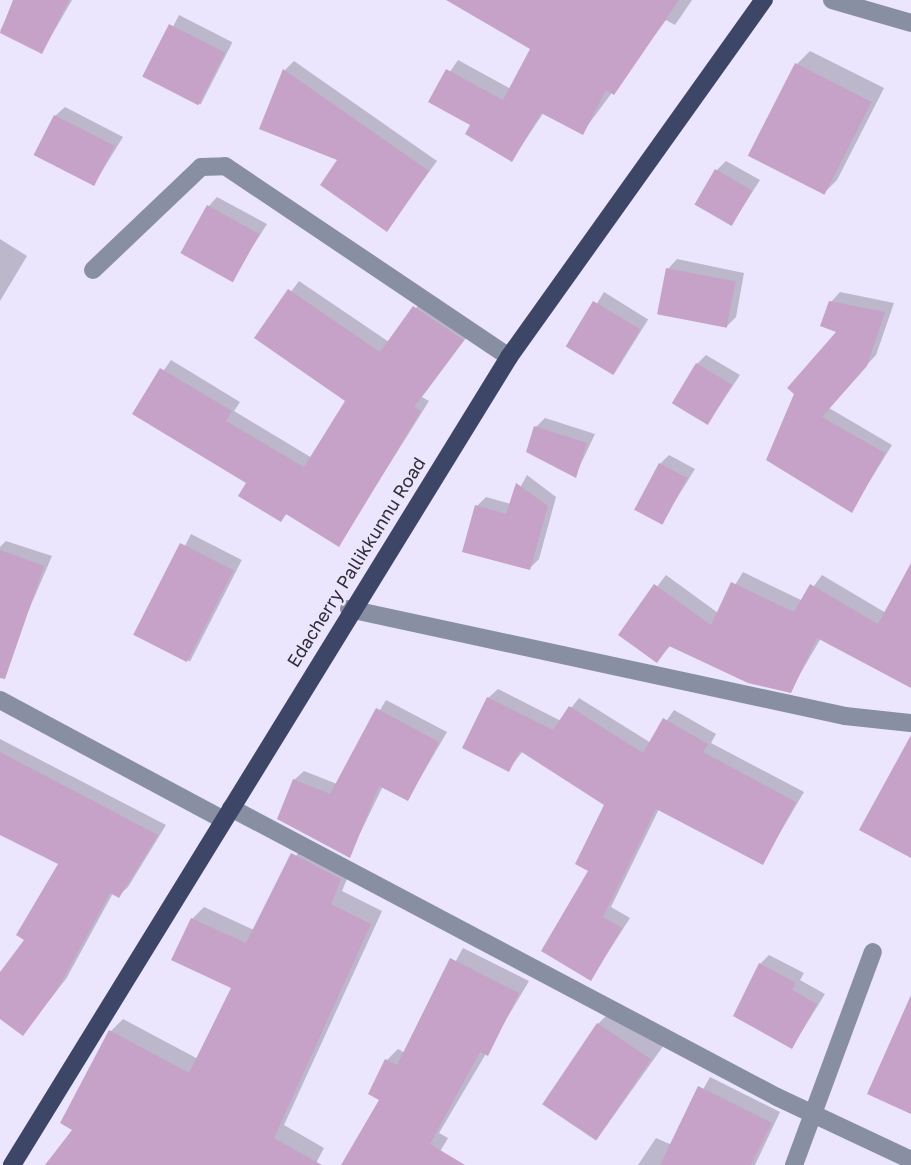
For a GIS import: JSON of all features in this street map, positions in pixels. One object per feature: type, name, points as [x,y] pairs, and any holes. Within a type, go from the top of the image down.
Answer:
[{"type":"main road","name":"Edacherry Pallikkunnu Road","points":[[12,1165],[228,814],[349,609],[509,357],[764,0]]},
{"type":"street","points":[[832,0],[911,23]]},
{"type":"street","points":[[93,270],[201,167],[225,166],[362,252],[509,357]]},
{"type":"street","points":[[349,609],[845,716],[911,723]]},
{"type":"street","points":[[0,700],[812,1114],[911,1160]]},
{"type":"street","points":[[794,1165],[873,952]]},
{"type":"building","points":[[13,0],[69,0],[42,54],[0,33]]},
{"type":"building","points":[[446,0],[679,0],[614,95],[606,90],[583,135],[541,113],[512,162],[465,134],[470,125],[428,102],[446,69],[503,100],[530,49]]},
{"type":"building","points":[[169,24],[225,53],[198,105],[142,77]]},
{"type":"building","points":[[795,63],[872,102],[824,195],[748,156]]},
{"type":"building","points":[[283,69],[429,171],[387,232],[320,185],[337,160],[259,129]]},
{"type":"building","points":[[54,115],[115,146],[94,186],[34,155]]},
{"type":"building","points":[[715,169],[752,190],[732,226],[694,205]]},
{"type":"building","points":[[207,205],[259,234],[233,282],[180,253]]},
{"type":"building","points":[[666,268],[736,282],[727,328],[657,314]]},
{"type":"building","points":[[288,289],[380,352],[413,306],[464,340],[414,407],[421,411],[339,547],[286,514],[281,522],[238,496],[246,483],[132,414],[160,368],[232,411],[226,421],[304,467],[345,401],[254,338]]},
{"type":"building","points":[[593,301],[640,329],[613,375],[566,346]]},
{"type":"building","points":[[829,301],[885,312],[867,366],[822,417],[885,453],[852,513],[766,460],[794,394],[787,388],[836,332],[820,326]]},
{"type":"building","points":[[696,363],[732,385],[708,425],[672,403]]},
{"type":"building","points":[[534,426],[587,443],[576,478],[526,452]]},
{"type":"building","points":[[659,463],[687,478],[662,525],[634,510]]},
{"type":"building","points":[[516,483],[548,506],[530,570],[462,552],[475,505],[506,514]]},
{"type":"building","points":[[180,543],[233,570],[187,662],[133,635]]},
{"type":"building","points":[[0,550],[44,566],[5,679],[0,678]]},
{"type":"building","points":[[911,563],[911,688],[817,638],[791,693],[748,683],[669,646],[657,663],[618,635],[654,584],[711,625],[731,582],[794,612],[810,584],[878,624]]},
{"type":"building","points":[[487,697],[553,730],[569,706],[643,753],[663,718],[708,744],[703,752],[796,802],[763,865],[656,809],[603,917],[622,928],[591,981],[541,951],[588,871],[575,864],[604,805],[520,751],[509,772],[462,748]]},
{"type":"building","points":[[376,708],[439,742],[408,801],[379,786],[350,858],[277,819],[293,779],[330,794]]},
{"type":"building","points":[[911,735],[911,858],[859,830]]},
{"type":"building","points":[[0,752],[158,835],[119,898],[110,893],[57,990],[23,1036],[0,1019],[0,972],[24,940],[16,935],[58,864],[0,835]]},
{"type":"building","points":[[291,853],[341,879],[331,904],[371,924],[274,1138],[322,1165],[45,1165],[72,1130],[60,1123],[109,1030],[189,1073],[231,988],[171,960],[191,918],[246,943]]},
{"type":"building","points":[[450,958],[519,993],[488,1056],[480,1052],[430,1144],[465,1165],[341,1165],[379,1100],[368,1094],[385,1059],[397,1065]]},
{"type":"building","points":[[759,963],[796,983],[792,990],[817,1004],[792,1049],[733,1016]]},
{"type":"building","points":[[911,995],[911,1114],[867,1094]]},
{"type":"building","points":[[597,1023],[651,1059],[596,1141],[542,1104]]},
{"type":"building","points":[[698,1086],[772,1123],[751,1165],[660,1165]]}]
